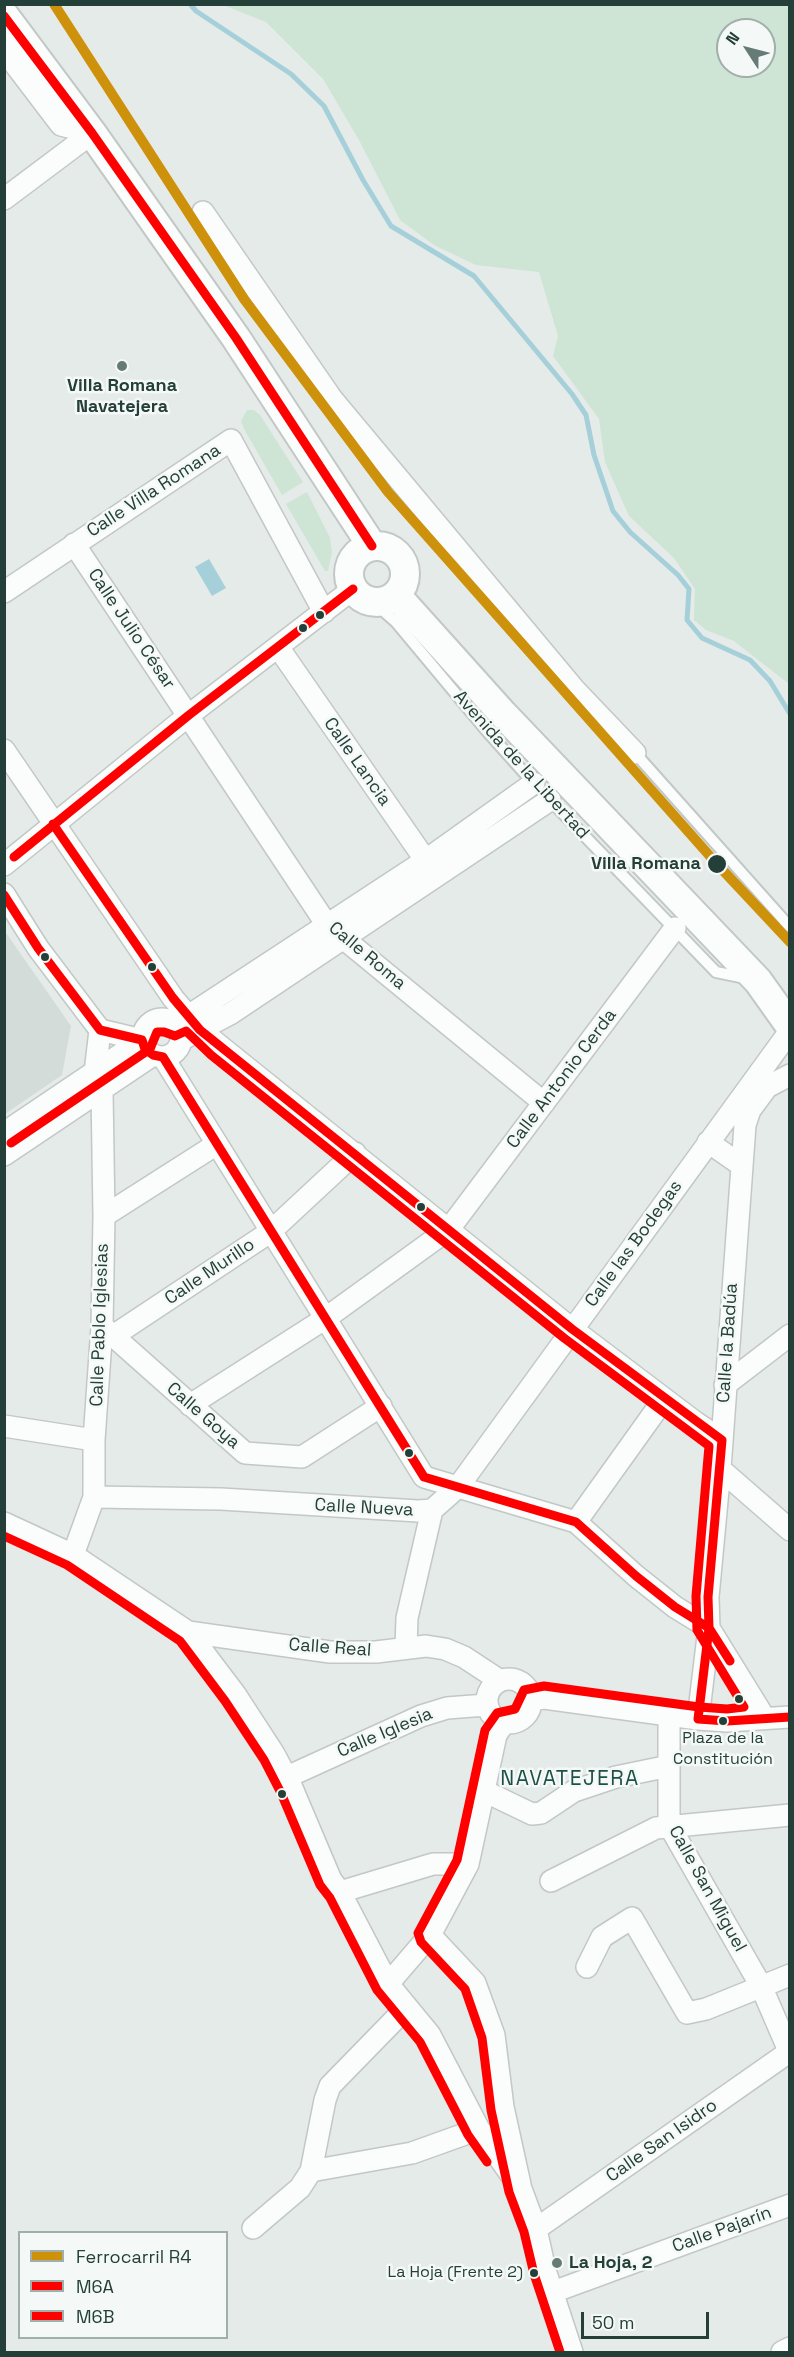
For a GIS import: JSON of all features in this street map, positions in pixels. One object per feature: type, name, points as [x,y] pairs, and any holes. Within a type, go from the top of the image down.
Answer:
[{"type":"main road","points":[[4,15],[92,133],[236,338],[372,546]]},
{"type":"main road","points":[[372,546],[388,548],[402,560],[405,578],[374,595],[349,577],[352,561],[364,549],[372,546]]},
{"type":"main road","name":"Avenida de la Libertad","points":[[374,595],[503,714],[758,981],[787,1017]]},
{"type":"street","points":[[4,50],[60,125],[92,133]]},
{"type":"street","points":[[4,199],[92,133]]},
{"type":"street","points":[[203,212],[332,399],[574,689],[635,753]]},
{"type":"street","name":"Calle Villa Romana","points":[[4,592],[231,440],[324,612]]},
{"type":"street","name":"Calle Julio César","points":[[74,544],[189,715]]},
{"type":"street","points":[[4,865],[189,715],[324,612],[374,595]]},
{"type":"street","name":"Calle Lancia","points":[[278,647],[431,868]]},
{"type":"street","name":"Calle Roma","points":[[189,715],[327,925],[544,1102]]},
{"type":"street","points":[[4,750],[186,1028]]},
{"type":"street","points":[[186,1028],[230,1014],[344,939],[534,783]]},
{"type":"street","points":[[4,894],[38,948],[100,1030],[153,1051],[172,1055],[178,1049],[186,1028],[327,925],[550,800]]},
{"type":"street","name":"Calle Antonio Cerda","points":[[190,1405],[326,1318],[449,1229],[675,928]]},
{"type":"street","name":"Calle las Bodegas","points":[[458,1487],[746,1091],[787,1017]]},
{"type":"street","points":[[709,1628],[675,1607],[636,1576],[576,1522],[424,1476],[217,1144],[153,1051],[144,1031],[150,1023],[158,1019],[167,1020],[186,1028],[355,1153],[572,1329],[722,1440]]},
{"type":"street","name":"Calle Pablo Iglesias","points":[[73,1555],[94,1497],[94,1440],[107,1331],[99,1082],[100,1030]]},
{"type":"street","points":[[4,1133],[153,1051]]},
{"type":"street","name":"Calle la Badúa","points":[[698,1719],[709,1628],[708,1597],[720,1469],[745,1125],[750,1110],[767,1087],[789,1075]]},
{"type":"street","points":[[4,1155],[99,1082]]},
{"type":"street","points":[[745,1125],[746,1091]]},
{"type":"street","points":[[708,1142],[741,1165]]},
{"type":"street","points":[[104,1216],[217,1144]]},
{"type":"street","name":"Calle Murillo","points":[[107,1331],[270,1232],[355,1153]]},
{"type":"street","name":"Calle Goya","points":[[107,1331],[245,1453],[302,1457],[381,1406]]},
{"type":"street","points":[[725,1385],[789,1335]]},
{"type":"street","points":[[576,1522],[664,1399]]},
{"type":"street","points":[[4,1426],[94,1440]]},
{"type":"street","points":[[720,1469],[789,1530]]},
{"type":"street","name":"Calle Nueva","points":[[94,1497],[221,1499],[418,1511],[432,1510],[458,1487]]},
{"type":"street","points":[[406,1647],[407,1618],[432,1510]]},
{"type":"street","points":[[4,1522],[73,1555],[188,1632],[235,1694],[286,1777],[331,1880],[340,1892],[388,1984],[430,2035],[479,2129],[521,2189]]},
{"type":"street","name":"Calle la Badúa","points":[[709,1628],[764,1717]]},
{"type":"street","name":"Calle Real","points":[[188,1632],[330,1652],[376,1652],[426,1646],[445,1649],[464,1657],[498,1680]]},
{"type":"street","points":[[508,1678],[518,1680],[525,1685],[531,1700],[525,1716],[519,1721],[504,1723],[495,1719],[486,1705],[491,1686],[498,1680],[508,1678]]},
{"type":"street","points":[[531,1700],[544,1698],[727,1721],[789,1717]]},
{"type":"street","name":"Calle Iglesia","points":[[286,1777],[420,1716],[447,1708],[486,1705]]},
{"type":"street","name":"Calle San Miguel","points":[[669,1715],[669,1825],[761,1986],[789,2052]]},
{"type":"street","points":[[388,1984],[430,1935],[468,1864],[496,1736],[504,1723]]},
{"type":"street","points":[[483,1790],[532,1814],[542,1814],[574,1791],[616,1777],[669,1766]]},
{"type":"street","points":[[551,1881],[656,1828],[789,1815]]},
{"type":"street","points":[[340,1892],[433,1864],[468,1864]]},
{"type":"street","points":[[587,1967],[602,1937],[632,1918],[687,2013],[706,2009],[789,1975]]},
{"type":"street","points":[[430,1935],[475,1983],[494,2035],[503,2107],[521,2189],[536,2229],[545,2270],[572,2352]]},
{"type":"street","points":[[253,2228],[300,2188],[311,2171],[325,2100],[330,2086],[407,2007]]},
{"type":"street","name":"Calle San Isidro","points":[[536,2229],[789,2052]]},
{"type":"street","points":[[311,2171],[412,2153],[479,2129]]},
{"type":"street","name":"Calle Pajarín","points":[[553,2292],[789,2205]]},
{"type":"street","points":[[782,2352],[789,2348]]},
{"type":"lane","name":"Avenida de la Libertad","points":[[374,595],[486,730],[534,783],[716,972],[758,981]]},
{"type":"lane","points":[[635,753],[789,927]]},
{"type":"shaded area","points":[[4,930],[71,1026],[62,1075],[5,1114]]},
{"type":"green space","points":[[223,5],[789,5],[789,684],[734,641],[706,630],[694,620],[695,589],[674,558],[629,516],[605,462],[599,419],[553,356],[558,336],[539,272],[476,265],[434,245],[400,220],[359,140],[323,79],[266,22]]},
{"type":"green space","points":[[247,410],[254,410],[260,415],[303,482],[282,495],[244,429],[241,421]]},
{"type":"green space","points":[[307,492],[330,538],[332,552],[328,571],[325,571],[286,504]]},
{"type":"water","points":[[209,559],[226,588],[212,596],[195,567]]},
{"type":"waterway","points":[[190,4],[196,11],[291,74],[324,106],[363,180],[391,226],[474,276],[572,394],[586,415],[594,455],[613,511],[630,532],[678,575],[689,589],[687,620],[702,638],[750,660],[770,681],[790,714]]},
{"type":"rail line","name":"R4","points":[[54,4],[244,299],[388,492],[716,863],[790,942]]},
{"type":"transit line","name":"M6A","points":[[4,16],[92,133],[236,338],[372,546]]},
{"type":"transit line","name":"M6A","points":[[14,857],[189,715],[353,589]]},
{"type":"transit line","name":"M6A","points":[[53,824],[173,998],[200,1030],[572,1329],[722,1440],[708,1597],[709,1628],[698,1719],[727,1721],[790,1717]]},
{"type":"transit line","name":"M6A","points":[[4,895],[38,948],[100,1030],[142,1040],[145,1049],[153,1055],[163,1057],[424,1477],[576,1522],[636,1576],[675,1607],[709,1628],[730,1661]]},
{"type":"transit line","name":"M6B","points":[[11,1143],[150,1049],[157,1032],[175,1036],[186,1031],[211,1055],[564,1338],[709,1446],[696,1596],[697,1630],[744,1707],[727,1709],[699,1707],[544,1686],[524,1690],[515,1709],[497,1713],[485,1730],[457,1860],[418,1933],[421,1942],[465,1989],[482,2038],[491,2110],[509,2192],[524,2232],[534,2274],[560,2352]]},
{"type":"transit line","name":"M6B","points":[[4,1536],[67,1565],[180,1641],[225,1701],[264,1760],[281,1793],[320,1885],[330,1898],[377,1990],[420,2042],[468,2135],[487,2162]]},
{"type":"place","name":"Villa Romana Navatejera","points":[[122,366]]},
{"type":"place","name":"Villa Romana","points":[[717,864]]},
{"type":"place","name":"Plaza de la Constitución","points":[[723,1721]]},
{"type":"place","name":"La Hoja, 2","points":[[557,2263]]},
{"type":"place","name":"La Hoja (Frente 2)","points":[[534,2273]]},
{"type":"district","name":"NAVATEJERA","points":[[570,1779]]}]
